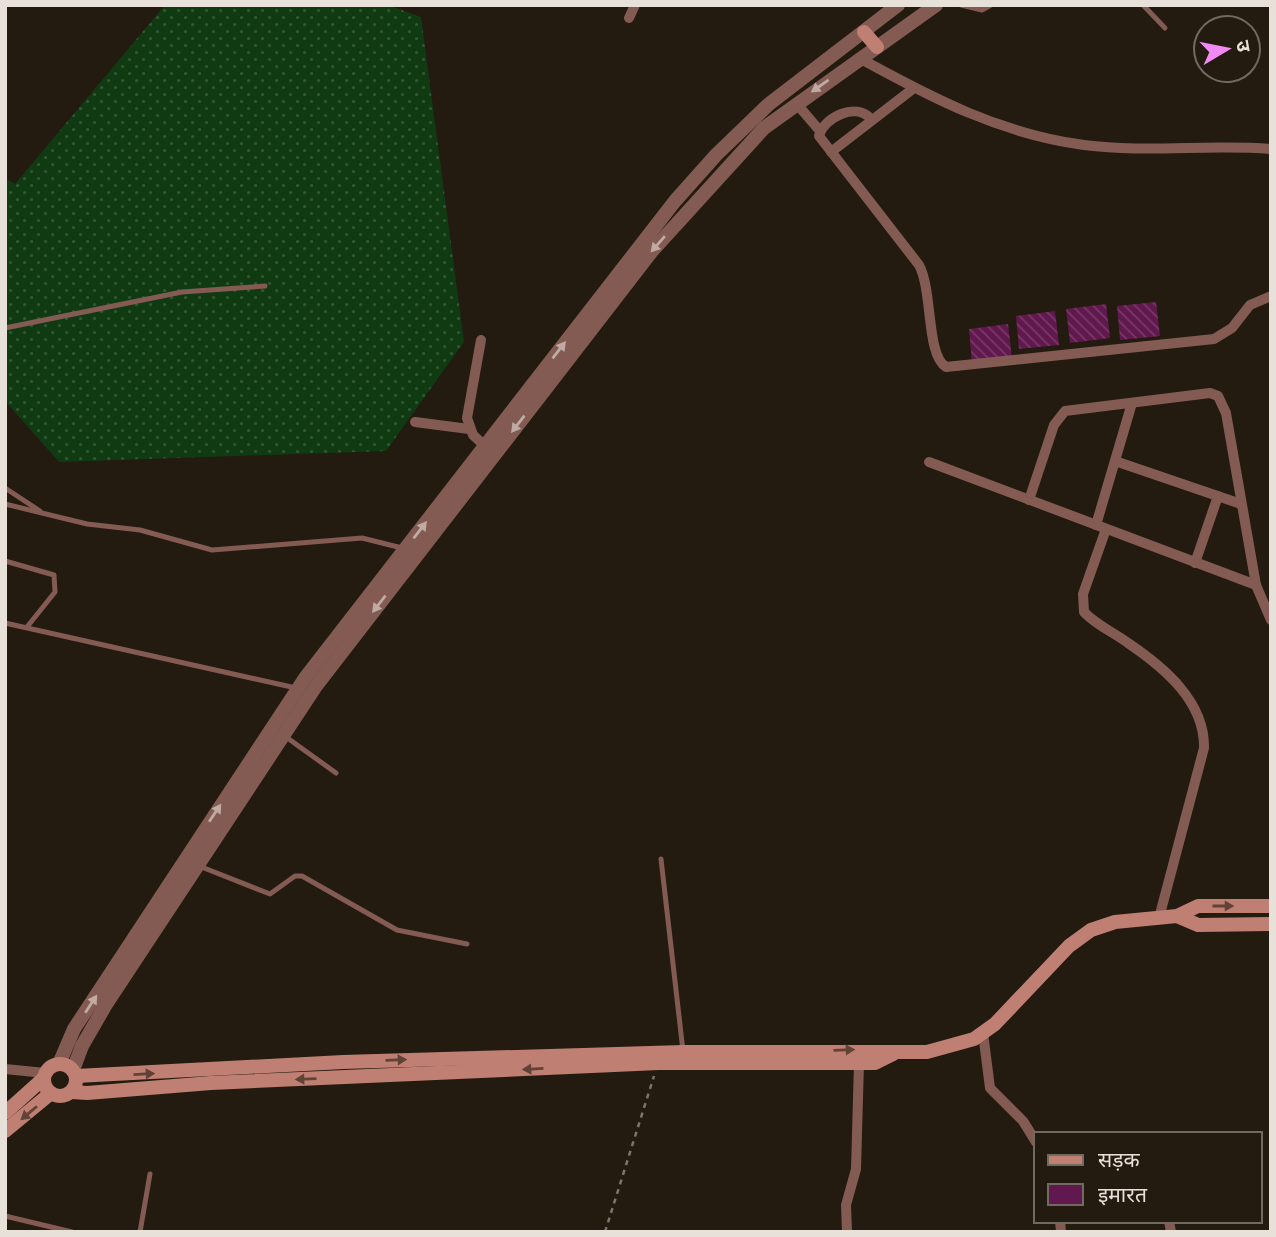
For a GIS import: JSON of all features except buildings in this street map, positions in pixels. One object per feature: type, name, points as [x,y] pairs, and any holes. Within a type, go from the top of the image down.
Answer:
[{"type":"main road","points":[[864,32],[877,47]]},
{"type":"main road","points":[[51,1093],[61,1096],[72,1092],[211,1083],[659,1063],[875,1063],[893,1054],[948,1048],[983,1033],[1013,1009],[1038,978],[1080,936],[1115,922],[1177,916],[1198,906],[1271,906]]},
{"type":"main road","points":[[1177,916],[1198,925],[1271,924]]},
{"type":"main road","points":[[5,1113],[59,1063],[75,1073],[683,1052],[877,1049],[893,1054]]},
{"type":"main road","points":[[72,1092],[75,1073]]},
{"type":"main road","points":[[45,1075],[51,1093]]},
{"type":"main road","points":[[5,1131],[51,1093]]},
{"type":"street","points":[[629,18],[635,5]]},
{"type":"street","points":[[75,1073],[82,1046],[105,1006],[196,865],[278,730],[298,688],[405,549],[675,201],[716,155],[769,104],[898,5]]},
{"type":"street","points":[[59,1063],[75,1029],[278,730],[324,675],[652,251],[744,149],[796,103],[936,5]]},
{"type":"street","points":[[860,59],[969,115],[1029,135],[1084,145],[1151,149],[1271,149]]},
{"type":"street","points":[[831,152],[914,88]]},
{"type":"street","points":[[796,103],[820,131],[821,141],[919,265],[928,287],[934,349],[940,363],[946,367],[1214,340],[1232,328],[1250,304],[1271,296]]},
{"type":"street","points":[[820,131],[853,109],[860,110],[871,120]]},
{"type":"street","points":[[469,429],[468,409],[481,340]]},
{"type":"street","points":[[1029,500],[1059,415],[1073,409],[1210,393],[1219,396],[1226,413],[1256,585],[1271,620]]},
{"type":"street","points":[[1132,402],[1115,461],[1081,605],[1084,612],[1156,665],[1191,700],[1204,730],[1204,748],[1159,918]]},
{"type":"street","points":[[415,422],[469,429],[485,446]]},
{"type":"street","points":[[1115,461],[1241,504]]},
{"type":"street","points":[[929,462],[1256,585]]},
{"type":"street","points":[[1195,563],[1218,496]]},
{"type":"street","points":[[983,1033],[990,1087],[1023,1121],[1034,1139]]},
{"type":"street","points":[[847,1232],[846,1205],[856,1169],[859,1063]]},
{"type":"street","points":[[5,1069],[45,1075]]},
{"type":"lane","points":[[961,5],[982,10],[991,5]]},
{"type":"lane","points":[[1143,5],[1165,28]]},
{"type":"lane","points":[[5,328],[182,292],[265,286]]},
{"type":"lane","points":[[5,488],[34,505],[42,513]]},
{"type":"lane","points":[[5,503],[87,524],[139,530],[212,550],[362,538],[405,549]]},
{"type":"lane","points":[[5,561],[54,575],[55,592],[27,627]]},
{"type":"lane","points":[[5,623],[298,688]]},
{"type":"lane","points":[[278,730],[336,773]]},
{"type":"lane","points":[[661,859],[683,1052]]},
{"type":"lane","points":[[196,865],[270,894],[295,876],[302,876],[397,930],[467,944]]},
{"type":"lane","points":[[140,1232],[150,1174]]},
{"type":"lane","points":[[5,1216],[72,1232]]},
{"type":"path","points":[[605,1232],[637,1121],[659,1063]]},
{"type":"green space","points":[[165,5],[388,5],[421,17],[464,342],[386,451],[59,462],[5,401],[5,178],[15,184]]}]
